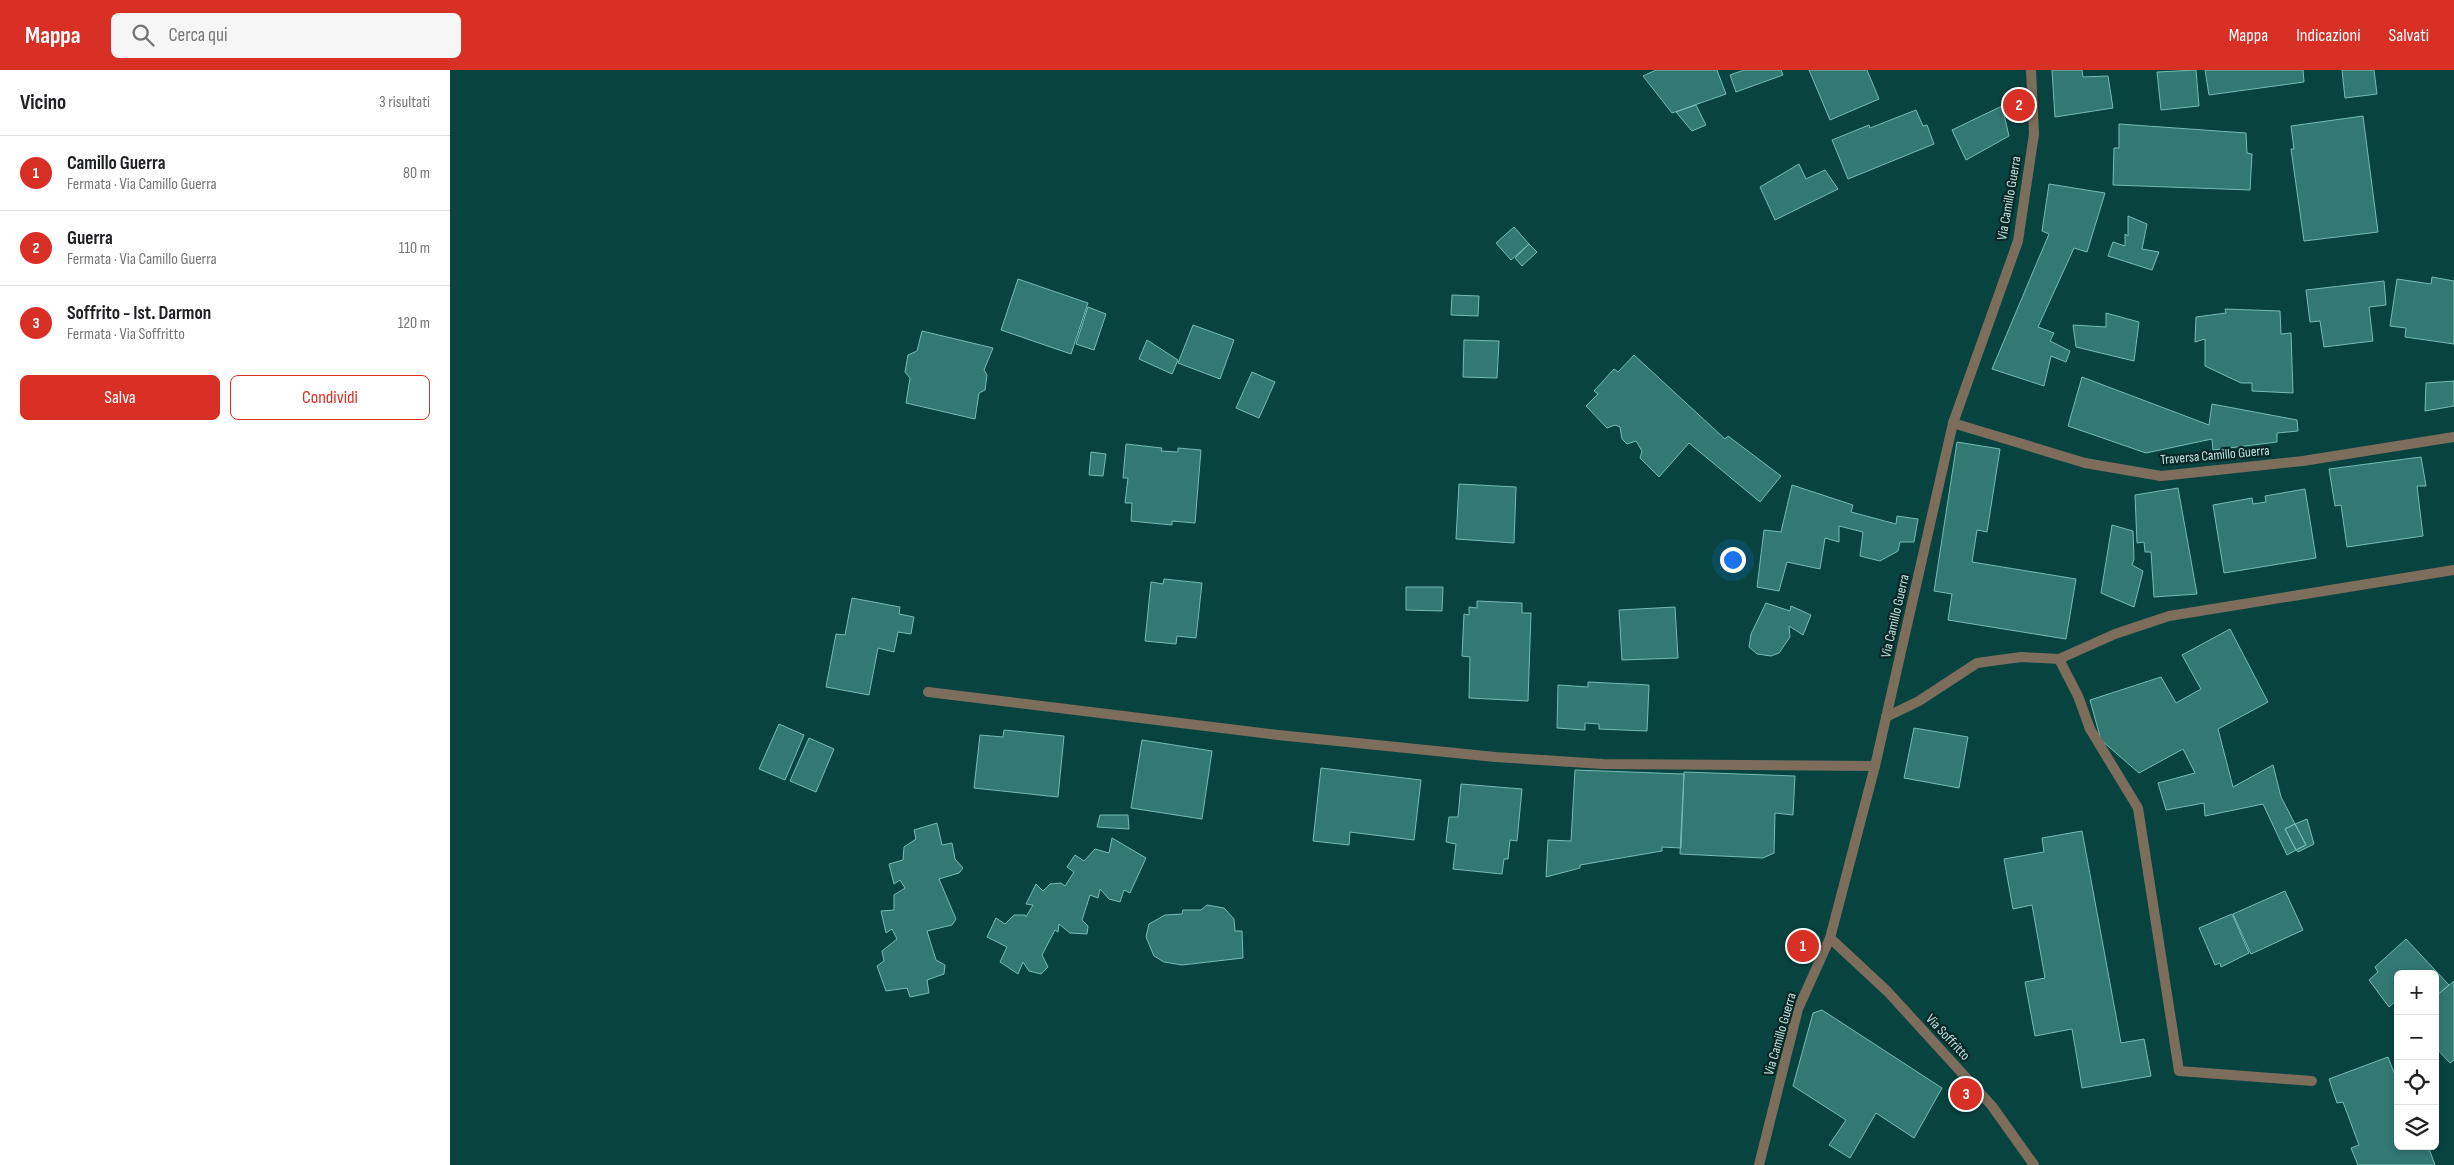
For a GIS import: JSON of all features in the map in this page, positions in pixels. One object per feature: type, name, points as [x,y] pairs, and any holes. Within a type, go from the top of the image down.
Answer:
[{"type":"street","name":"Via Camillo Guerra","points":[[1759,1165],[1798,1010],[1830,938],[1875,766],[1953,423],[2018,241],[2034,134],[2031,70]]},
{"type":"street","name":"Traversa Camillo Guerra","points":[[1953,423],[2085,463],[2161,476],[2303,461],[2454,437]]},
{"type":"street","points":[[1886,717],[1919,701],[1977,663],[2021,657],[2059,659],[2115,634],[2169,616],[2454,570]]},
{"type":"street","points":[[2059,659],[2078,696],[2090,729],[2138,808],[2179,1071],[2312,1080]]},
{"type":"street","points":[[928,692],[1278,735],[1495,757],[1603,764],[1875,766]]},
{"type":"street","name":"Via Soffritto","points":[[1830,938],[1888,992],[1992,1106],[2034,1165]]},
{"type":"building","points":[[1656,70],[1717,70],[1726,94],[1672,113],[1643,76]]},
{"type":"building","points":[[1744,70],[1781,70],[1783,75],[1736,92],[1730,75]]},
{"type":"building","points":[[1809,70],[1867,70],[1879,99],[1830,120]]},
{"type":"building","points":[[2052,70],[2082,70],[2083,77],[2108,76],[2113,108],[2055,117]]},
{"type":"building","points":[[2196,70],[2199,106],[2161,110],[2157,72]]},
{"type":"building","points":[[2205,70],[2303,70],[2304,82],[2209,95]]},
{"type":"building","points":[[2342,70],[2374,70],[2377,94],[2345,98]]},
{"type":"building","points":[[1696,105],[1706,125],[1692,131],[1676,112]]},
{"type":"building","points":[[2002,106],[2009,136],[1966,160],[1952,130]]},
{"type":"building","points":[[1916,110],[1923,126],[1927,125],[1934,144],[1848,179],[1832,140],[1869,125],[1870,128]]},
{"type":"building","points":[[2363,116],[2378,232],[2304,241],[2291,149],[2294,149],[2291,126]]},
{"type":"building","points":[[2119,124],[2246,133],[2247,153],[2252,154],[2250,190],[2113,185],[2114,148],[2119,148]]},
{"type":"building","points":[[1799,164],[1806,179],[1825,170],[1838,189],[1775,220],[1760,187]]},
{"type":"building","points":[[2049,184],[2105,193],[2087,252],[2074,248],[2038,327],[2054,333],[2050,341],[2070,351],[2066,362],[2051,356],[2044,386],[1992,369],[2049,234],[2042,231]]},
{"type":"building","points":[[2128,216],[2147,224],[2142,249],[2159,252],[2152,270],[2108,256],[2113,242],[2125,246],[2125,234],[2128,236]]},
{"type":"building","points":[[1514,227],[1529,244],[1511,260],[1496,243]]},
{"type":"building","points":[[1529,244],[1537,252],[1522,266],[1515,258]]},
{"type":"building","points":[[2432,277],[2454,281],[2454,344],[2405,337],[2406,328],[2390,326],[2397,279],[2431,284]]},
{"type":"building","points":[[1018,279],[1088,303],[1071,354],[1001,330]]},
{"type":"building","points":[[2384,281],[2386,305],[2369,307],[2373,341],[2324,347],[2320,321],[2310,322],[2306,290]]},
{"type":"building","points":[[1452,295],[1479,296],[1478,316],[1451,315]]},
{"type":"building","points":[[1088,307],[1106,314],[1094,350],[1076,344]]},
{"type":"building","points":[[2225,309],[2280,311],[2281,334],[2291,333],[2293,393],[2252,391],[2252,383],[2241,383],[2205,366],[2205,339],[2195,342],[2196,317],[2226,313]]},
{"type":"building","points":[[2106,313],[2139,322],[2134,361],[2076,347],[2073,325],[2106,327]]},
{"type":"building","points":[[1193,325],[1234,340],[1220,379],[1178,363]]},
{"type":"building","points":[[922,331],[993,348],[984,370],[987,375],[985,390],[979,393],[975,419],[906,403],[910,378],[905,372],[908,355],[917,351]]},
{"type":"building","points":[[1147,340],[1178,360],[1172,374],[1139,359]]},
{"type":"building","points":[[1464,340],[1499,341],[1497,378],[1463,377]]},
{"type":"building","points":[[1634,355],[1725,439],[1728,436],[1781,476],[1760,502],[1689,443],[1659,477],[1640,458],[1642,451],[1636,441],[1627,444],[1622,439],[1620,427],[1615,425],[1607,428],[1586,406],[1598,394],[1594,391],[1614,369],[1618,372]]},
{"type":"building","points":[[1252,372],[1275,382],[1259,418],[1236,408]]},
{"type":"building","points":[[2082,377],[2209,425],[2212,404],[2297,420],[2298,431],[2277,433],[2277,442],[2213,450],[2212,439],[2146,453],[2068,426]]},
{"type":"building","points":[[2454,381],[2454,406],[2425,411],[2426,383]]},
{"type":"building","points":[[1957,442],[2000,449],[1987,532],[1977,530],[1972,562],[2076,579],[2066,639],[1948,620],[1952,594],[1934,591]]},
{"type":"building","points":[[1126,444],[1162,448],[1161,451],[1178,452],[1178,448],[1201,450],[1195,523],[1172,521],[1172,525],[1131,521],[1132,503],[1125,503],[1128,478],[1123,478]]},
{"type":"building","points":[[1091,452],[1106,454],[1103,476],[1089,475]]},
{"type":"building","points":[[2421,457],[2426,486],[2417,486],[2423,536],[2347,547],[2341,505],[2335,506],[2329,469]]},
{"type":"building","points":[[1459,484],[1516,487],[1514,543],[1456,539]]},
{"type":"building","points":[[1792,485],[1853,505],[1851,512],[1896,524],[1897,516],[1918,519],[1914,542],[1900,542],[1898,551],[1880,561],[1860,556],[1863,532],[1839,526],[1839,542],[1825,538],[1820,569],[1787,562],[1779,591],[1757,587],[1764,530],[1781,532]]},
{"type":"building","points":[[2178,488],[2197,594],[2154,597],[2151,552],[2145,552],[2144,542],[2137,543],[2135,495]]},
{"type":"building","points":[[2305,489],[2316,558],[2224,573],[2213,505],[2252,498],[2253,504],[2266,502],[2265,496]]},
{"type":"building","points":[[2112,525],[2133,531],[2134,559],[2132,565],[2143,571],[2134,607],[2101,593]]},
{"type":"building","points":[[1164,579],[1202,583],[1196,638],[1177,636],[1176,644],[1145,641],[1151,582],[1163,584]]},
{"type":"building","points":[[1406,587],[1443,587],[1442,611],[1406,610]]},
{"type":"building","points":[[852,598],[900,607],[899,614],[914,617],[911,634],[898,632],[894,652],[878,648],[869,695],[826,687],[836,634],[845,635]]},
{"type":"building","points":[[1477,601],[1522,603],[1522,613],[1531,613],[1528,701],[1469,698],[1470,657],[1462,656],[1464,614],[1469,615],[1469,607],[1477,608]]},
{"type":"building","points":[[1766,603],[1790,611],[1791,606],[1811,615],[1803,635],[1789,626],[1790,637],[1779,653],[1771,656],[1757,654],[1749,647],[1751,634]]},
{"type":"building","points":[[1675,607],[1678,658],[1622,660],[1619,610]]},
{"type":"building","points":[[2230,629],[2268,702],[2218,729],[2233,787],[2273,765],[2281,797],[2295,824],[2285,829],[2296,850],[2287,855],[2263,804],[2205,816],[2204,803],[2166,810],[2158,783],[2195,773],[2183,749],[2139,773],[2101,740],[2090,700],[2161,677],[2176,703],[2201,689],[2182,655]]},
{"type":"building","points":[[1588,682],[1649,685],[1647,731],[1599,729],[1599,724],[1585,723],[1585,730],[1557,728],[1558,685],[1588,687]]},
{"type":"building","points":[[779,724],[804,735],[785,780],[759,769]]},
{"type":"building","points":[[1914,728],[1968,737],[1959,788],[1904,778]]},
{"type":"building","points":[[1004,730],[1064,736],[1058,797],[974,788],[980,735],[1003,737]]},
{"type":"building","points":[[809,738],[834,749],[816,792],[790,781]]},
{"type":"building","points":[[1142,740],[1212,751],[1202,819],[1131,808]]},
{"type":"building","points":[[1321,768],[1421,780],[1414,840],[1350,832],[1349,845],[1313,841]]},
{"type":"building","points":[[1575,770],[1684,774],[1681,848],[1662,847],[1662,851],[1580,865],[1580,868],[1546,877],[1548,840],[1571,841]]},
{"type":"building","points":[[1684,772],[1795,776],[1793,815],[1775,813],[1774,853],[1763,858],[1680,854]]},
{"type":"building","points":[[1461,784],[1522,789],[1517,841],[1510,840],[1508,859],[1504,859],[1502,874],[1453,869],[1456,844],[1446,842],[1449,817],[1458,817]]},
{"type":"building","points":[[1100,815],[1128,815],[1129,829],[1097,827]]},
{"type":"building","points":[[2307,819],[2314,844],[2298,852],[2296,850],[2306,845],[2295,824]]},
{"type":"building","points":[[937,823],[942,845],[952,843],[955,859],[963,868],[959,873],[939,879],[956,919],[952,925],[927,931],[936,960],[945,965],[944,974],[927,980],[929,993],[910,997],[907,988],[886,991],[877,966],[884,961],[882,951],[897,939],[892,929],[886,933],[881,911],[894,910],[894,895],[905,888],[900,880],[894,884],[889,864],[903,860],[904,847],[916,839],[914,830]]},
{"type":"building","points":[[2295,824],[2306,845],[2296,850],[2285,829]]},
{"type":"building","points":[[2082,831],[2121,1043],[2144,1039],[2151,1076],[2082,1088],[2072,1029],[2035,1036],[2025,982],[2045,978],[2032,905],[2013,909],[2004,859],[2044,852],[2042,838]]},
{"type":"building","points":[[1112,838],[1146,858],[1130,893],[1124,890],[1120,902],[1109,899],[1100,889],[1098,898],[1090,895],[1082,920],[1088,926],[1087,934],[1070,933],[1059,924],[1058,932],[1055,930],[1042,955],[1048,967],[1041,974],[1029,971],[1023,962],[1018,974],[1000,962],[1007,947],[987,937],[996,918],[1005,924],[1014,915],[1025,915],[1026,917],[1033,905],[1026,904],[1036,884],[1043,891],[1050,884],[1061,883],[1065,886],[1074,872],[1067,867],[1075,855],[1084,861],[1095,849],[1109,853]]},
{"type":"building","points":[[2285,891],[2303,930],[2251,954],[2233,914]]},
{"type":"building","points":[[1207,905],[1224,908],[1234,919],[1235,931],[1242,931],[1243,958],[1182,965],[1164,962],[1154,956],[1146,937],[1149,924],[1165,915],[1182,914],[1183,910],[1201,910]]},
{"type":"building","points":[[2232,914],[2249,953],[2221,967],[2220,963],[2215,965],[2199,928]]},
{"type":"building","points":[[2406,939],[2435,970],[2394,970],[2394,1003],[2389,1007],[2369,980],[2378,972],[2375,967]]},
{"type":"building","points":[[2439,974],[2449,985],[2439,994]]},
{"type":"building","points":[[2454,981],[2454,1060],[2450,1063],[2439,1051],[2439,994]]},
{"type":"building","points":[[1822,1010],[1942,1088],[1914,1138],[1876,1113],[1850,1158],[1829,1145],[1846,1120],[1793,1086],[1813,1013]]},
{"type":"building","points":[[2388,1057],[2394,1073],[2394,1150],[2429,1150],[2435,1165],[2358,1165],[2351,1148],[2359,1145],[2343,1102],[2337,1103],[2329,1079]]},
{"type":"place","name":"Guerra","points":[[2019,105]]},
{"type":"place","name":"Camillo Guerra","points":[[1803,946]]},
{"type":"place","name":"Soffrito - Ist. Darmon","points":[[1966,1094]]}]
